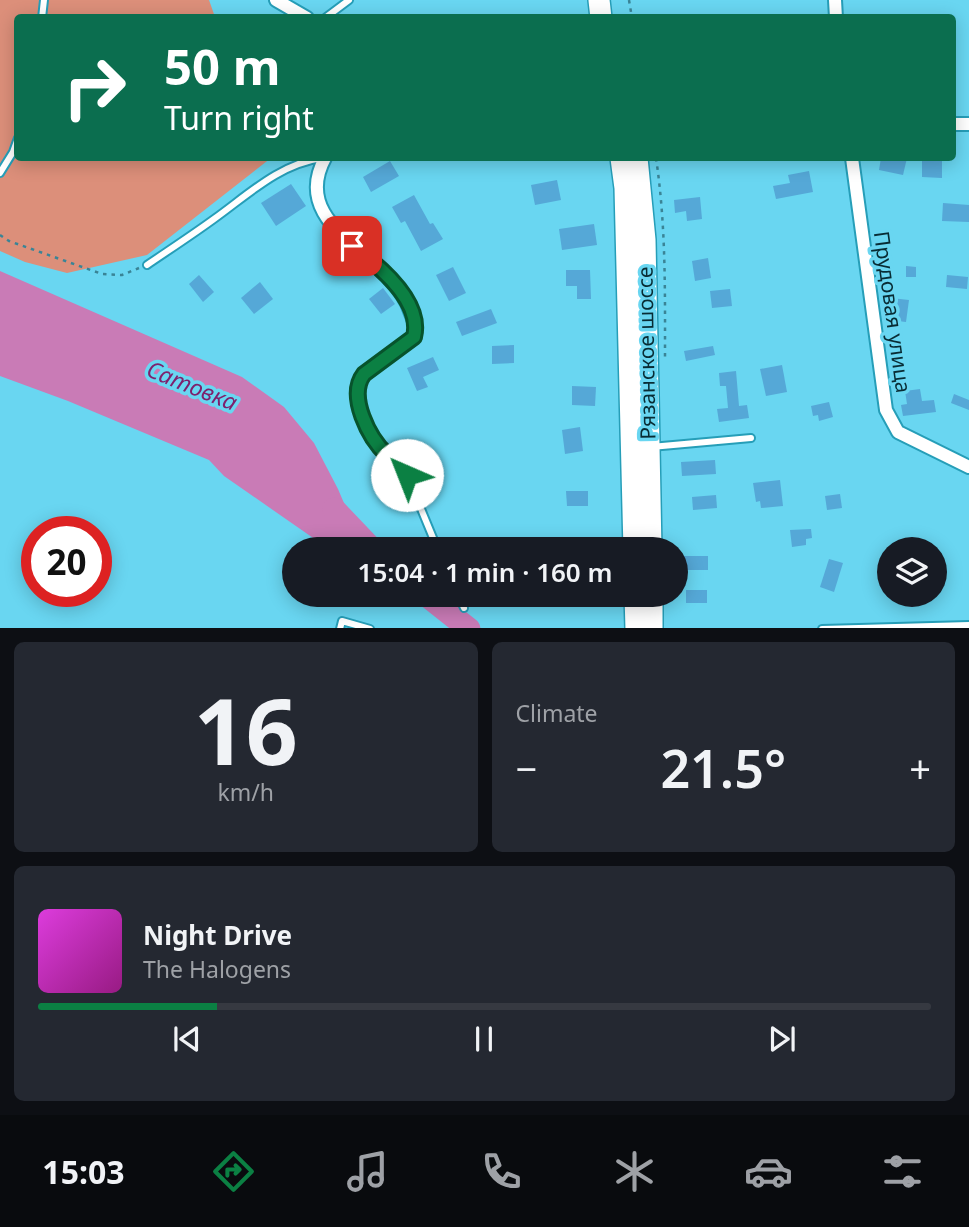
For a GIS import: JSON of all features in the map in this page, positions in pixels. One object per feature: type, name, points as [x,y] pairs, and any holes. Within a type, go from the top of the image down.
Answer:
[{"type":"main road","name":"Рязанское шоссе","points":[[621,161],[625,188],[634,537]]},
{"type":"main road","name":"Рязанское шоссе","points":[[637,161],[645,240],[651,537]]},
{"type":"main road","points":[[635,607],[636,628]]},
{"type":"main road","points":[[652,607],[652,628]]},
{"type":"street","points":[[276,0],[300,14]]},
{"type":"street","points":[[322,161],[316,181],[321,207],[338,232],[381,268],[409,305],[416,328],[414,337],[403,345]]},
{"type":"street","name":"Прудовая улица","points":[[852,161],[886,410],[898,432],[969,467]]},
{"type":"lane","points":[[331,14],[349,0]]},
{"type":"lane","points":[[0,173],[14,149]]},
{"type":"lane","points":[[147,265],[275,173],[303,161]]},
{"type":"lane","points":[[403,345],[364,374],[358,382],[356,396],[365,423],[386,455],[400,464],[407,475],[433,537]]},
{"type":"lane","points":[[649,447],[751,439]]},
{"type":"lane","points":[[340,628],[342,621],[370,628]]},
{"type":"lane","points":[[822,628],[969,625]]},
{"type":"path","points":[[0,235],[9,241],[102,274],[122,275],[147,265]]},
{"type":"shaded area","points":[[0,0],[209,0],[214,14],[14,14],[14,161],[267,161],[147,255],[67,273],[25,262],[0,251]]},
{"type":"water","points":[[0,271],[242,377],[284,407],[314,443],[352,522],[354,537],[312,537],[224,476],[209,460],[68,401],[0,376]]},
{"type":"building","points":[[390,161],[399,176],[371,192],[363,177]]},
{"type":"building","points":[[880,161],[906,161],[903,175],[879,170]]},
{"type":"building","points":[[922,161],[942,161],[942,178],[922,177]]},
{"type":"building","points":[[809,171],[813,192],[776,199],[773,186],[790,183],[788,175]]},
{"type":"building","points":[[557,180],[561,200],[535,205],[531,185]]},
{"type":"building","points":[[291,184],[306,206],[276,226],[261,203]]},
{"type":"building","points":[[414,195],[430,224],[433,223],[443,239],[421,251],[405,221],[401,223],[392,207]]},
{"type":"building","points":[[700,197],[702,219],[687,221],[686,211],[675,213],[674,200]]},
{"type":"building","points":[[943,203],[969,205],[969,222],[942,221]]},
{"type":"building","points":[[594,224],[597,245],[562,250],[559,229]]},
{"type":"building","points":[[349,253],[360,265],[351,273],[340,261]]},
{"type":"building","points":[[708,258],[711,278],[695,281],[692,261]]},
{"type":"building","points":[[906,266],[916,267],[916,277],[906,277]]},
{"type":"building","points":[[453,267],[466,293],[449,301],[436,275]]},
{"type":"building","points":[[566,270],[590,270],[591,299],[577,299],[577,286],[566,286]]},
{"type":"building","points":[[199,275],[214,292],[203,302],[189,284]]},
{"type":"building","points":[[947,275],[968,277],[967,289],[946,287]]},
{"type":"building","points":[[260,282],[273,299],[254,314],[241,298]]},
{"type":"building","points":[[383,288],[395,304],[381,314],[369,299]]},
{"type":"building","points":[[730,289],[732,306],[712,308],[710,291]]},
{"type":"building","points":[[891,298],[909,300],[906,322],[888,320]]},
{"type":"building","points":[[491,309],[497,323],[462,336],[456,322]]},
{"type":"building","points":[[514,345],[514,363],[492,364],[492,346]]},
{"type":"building","points":[[713,346],[715,355],[686,361],[684,351]]},
{"type":"building","points":[[433,357],[439,370],[423,377],[428,387],[417,391],[407,368]]},
{"type":"building","points":[[782,365],[787,392],[766,396],[760,369]]},
{"type":"building","points":[[736,371],[739,406],[747,405],[749,418],[719,422],[717,409],[728,408],[726,386],[720,386],[719,373]]},
{"type":"building","points":[[572,386],[596,387],[595,406],[572,405]]},
{"type":"building","points":[[920,389],[922,401],[934,400],[936,412],[903,416],[901,405],[907,404],[905,391]]},
{"type":"building","points":[[954,394],[969,400],[969,410],[951,403]]},
{"type":"building","points":[[829,402],[833,417],[819,421],[818,415],[813,416],[811,406]]},
{"type":"building","points":[[580,427],[583,451],[565,454],[562,430]]},
{"type":"building","points":[[715,460],[716,474],[682,476],[681,462]]},
{"type":"building","points":[[780,480],[783,506],[761,508],[760,501],[756,502],[753,483]]},
{"type":"building","points":[[566,491],[588,491],[588,506],[567,506]]},
{"type":"building","points":[[840,494],[842,508],[827,510],[825,496]]},
{"type":"building","points":[[716,495],[717,508],[693,510],[692,497]]},
{"type":"building","points":[[811,529],[812,538],[806,539],[806,545],[792,547],[790,530]]},
{"type":"building","points":[[688,556],[708,556],[708,570],[688,570]]},
{"type":"building","points":[[829,559],[843,563],[834,592],[820,587]]},
{"type":"building","points":[[688,590],[707,590],[707,603],[688,603]]},
{"type":"waterway","name":"Сатовка","points":[[334,509],[361,537]]},
{"type":"waterway","name":"Сатовка","points":[[441,607],[468,628]]},
{"type":"route","points":[[352,246],[370,258],[397,286],[409,305],[416,328],[414,337],[364,374],[358,382],[356,396],[365,423],[386,455],[400,464],[407,475]]}]
